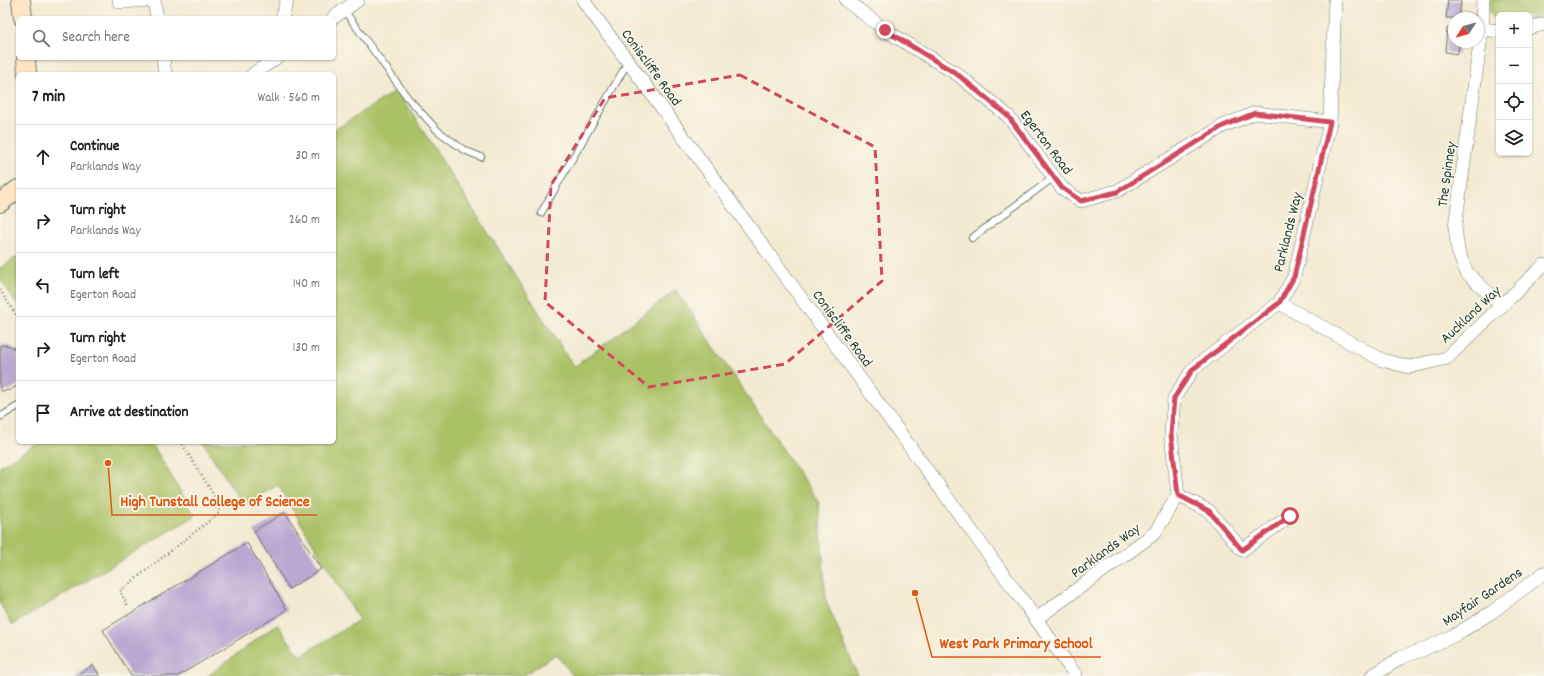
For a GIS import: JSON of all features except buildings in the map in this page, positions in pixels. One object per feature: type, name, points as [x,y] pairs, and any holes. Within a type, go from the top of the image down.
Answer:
[{"type":"street","points":[[21,0],[23,16]]},
{"type":"street","points":[[119,2],[151,0]]},
{"type":"street","points":[[154,0],[157,16]]},
{"type":"street","points":[[283,16],[287,0]]},
{"type":"street","points":[[336,16],[358,0]]},
{"type":"street","name":"Coniscliffe Road","points":[[583,0],[1036,619],[1076,676]]},
{"type":"street","name":"Egerton Road","points":[[846,0],[885,30],[957,74],[1008,116],[1062,188],[1081,201],[1117,192],[1223,126],[1255,113],[1330,122]]},
{"type":"street","name":"Parklands Way","points":[[1036,619],[1155,534],[1178,495],[1171,434],[1174,398],[1193,369],[1279,303],[1294,277],[1330,122],[1335,0]]},
{"type":"street","name":"The Spinney","points":[[1483,0],[1483,12]]},
{"type":"street","points":[[1532,27],[1544,24]]},
{"type":"street","points":[[1484,29],[1496,31]]},
{"type":"street","name":"The Spinney","points":[[1479,48],[1455,227],[1458,251],[1468,273],[1502,306]]},
{"type":"street","points":[[26,60],[27,72]]},
{"type":"street","points":[[163,60],[165,72]]},
{"type":"street","points":[[256,72],[272,60]]},
{"type":"street","points":[[0,203],[16,191]]},
{"type":"street","name":"Auckland Way","points":[[1279,303],[1382,360],[1409,368],[1447,358],[1544,265]]},
{"type":"street","points":[[1178,495],[1209,511],[1242,550],[1290,516]]},
{"type":"street","name":"Mayfair Gardens","points":[[1372,676],[1402,657],[1422,650],[1455,635],[1492,612],[1544,573]]},
{"type":"lane","points":[[344,10],[408,98],[438,131],[464,150],[480,156]]},
{"type":"lane","points":[[541,213],[628,62]]},
{"type":"lane","points":[[972,238],[1054,178]]},
{"type":"lane","points":[[0,417],[16,407]]},
{"type":"path","points":[[0,290],[16,315]]},
{"type":"path","points":[[127,606],[120,591],[219,513],[220,505],[182,444]]},
{"type":"highlighted area","points":[[740,75],[875,147],[882,281],[785,364],[649,387],[545,302],[551,185],[605,98]]},
{"type":"green space","points":[[1489,0],[1544,0],[1544,16],[1532,22],[1532,12],[1496,12],[1496,21],[1489,7]]},
{"type":"green space","points":[[397,90],[574,367],[676,290],[819,503],[826,601],[858,676],[573,676],[556,654],[523,676],[208,676],[277,624],[300,656],[359,620],[278,485],[243,505],[204,444],[336,444],[336,129]]},
{"type":"green space","points":[[16,257],[16,303],[0,278],[0,268]]},
{"type":"green space","points":[[38,444],[152,444],[195,516],[13,625],[0,604],[0,466]]},
{"type":"place","name":"High Tunstall College of Science","points":[[108,463]]},
{"type":"place","name":"West Park Primary School","points":[[915,593]]},
{"type":"route","points":[[885,30],[957,74],[1008,116],[1062,188],[1081,201],[1117,192],[1223,126],[1255,113],[1330,122],[1294,277],[1279,303],[1193,369],[1174,398],[1171,434],[1178,495],[1209,511],[1242,550],[1290,516]]}]
